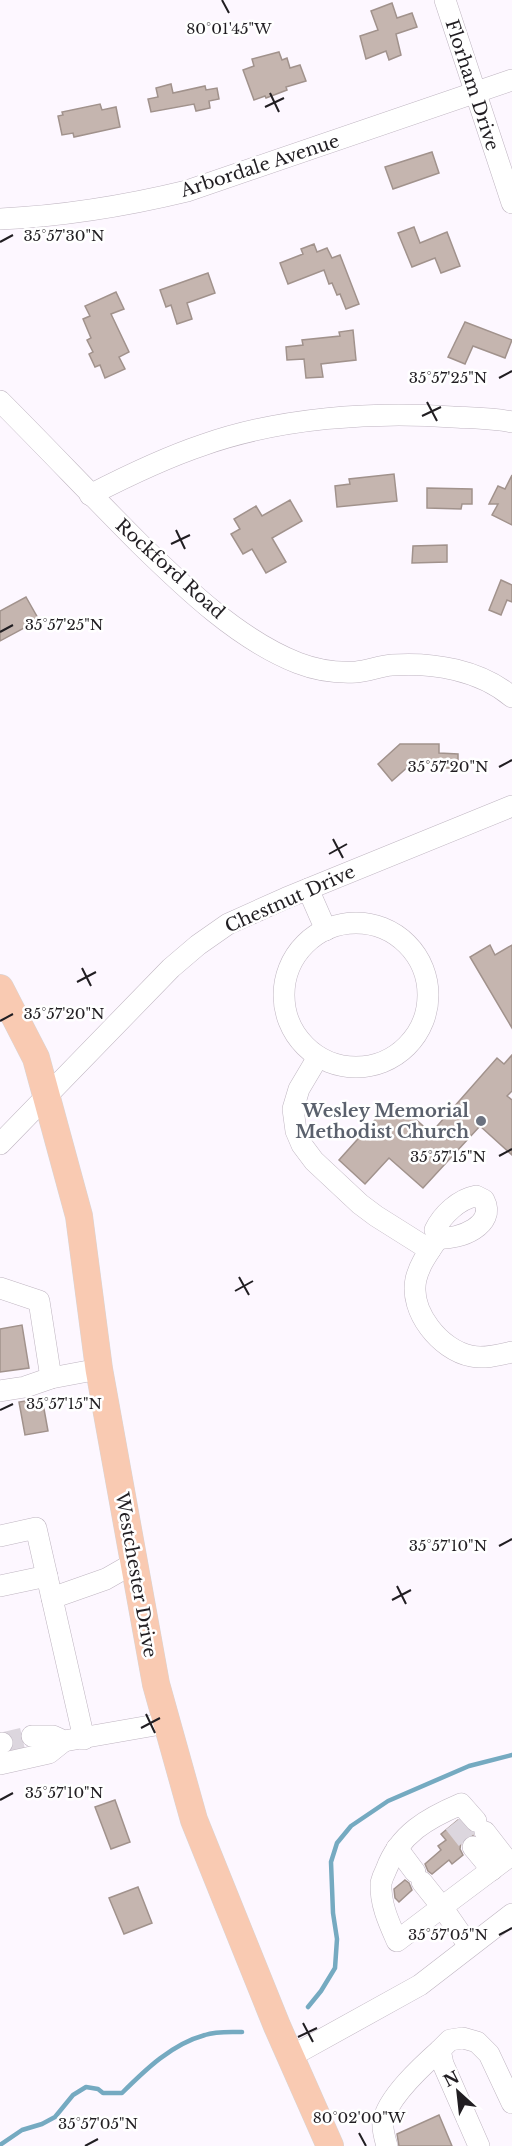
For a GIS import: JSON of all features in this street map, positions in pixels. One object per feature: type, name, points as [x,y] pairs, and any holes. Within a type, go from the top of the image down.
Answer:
[{"type":"main road","name":"Westchester Drive","points":[[0,988],[36,1058],[79,1216],[99,1369],[156,1684],[194,1820],[290,2056],[330,2146]]},
{"type":"street","name":"Florham Drive","points":[[445,0],[512,203]]},
{"type":"street","name":"Arbordale Avenue","points":[[0,219],[90,211],[140,203],[187,191],[512,80]]},
{"type":"street","name":"Rockford Road","points":[[0,401],[90,495],[170,573],[210,609],[273,652],[301,664],[331,671],[357,672],[390,665],[420,664],[450,669],[479,678],[512,697]]},
{"type":"street","points":[[90,495],[131,473],[205,444],[280,426],[320,420],[411,415],[512,422]]},
{"type":"street","name":"Chestnut Drive","points":[[0,1144],[171,968],[228,924],[512,806]]},
{"type":"street","points":[[308,889],[326,930]]},
{"type":"street","points":[[354,923],[376,926],[397,935],[415,952],[424,967],[429,999],[423,1023],[409,1044],[398,1054],[385,1061],[366,1066],[341,1066],[318,1057],[301,1042],[289,1022],[284,1000],[286,977],[296,956],[311,939],[326,930],[354,923]]},
{"type":"street","points":[[318,1057],[299,1089],[293,1109],[296,1131],[302,1145],[314,1161],[360,1204],[376,1216],[434,1244],[423,1261],[416,1282],[418,1308],[432,1331],[452,1349],[471,1356],[492,1356],[512,1352]]},
{"type":"street","points":[[0,1288],[39,1301],[51,1378]]},
{"type":"street","points":[[0,1391],[99,1369]]},
{"type":"street","points":[[0,1536],[36,1528],[52,1598],[74,1740]]},
{"type":"street","points":[[52,1598],[106,1579],[134,1563]]},
{"type":"street","points":[[0,1586],[47,1576]]},
{"type":"street","points":[[0,1750],[50,1753],[74,1740],[167,1723]]},
{"type":"street","points":[[32,1736],[53,1736],[74,1740]]},
{"type":"street","points":[[475,1838],[506,1859],[488,1873],[442,1907],[398,1941],[385,1914],[381,1882],[392,1853],[397,1848],[444,1820],[461,1804],[488,1873]]},
{"type":"street","points":[[397,1848],[469,1946]]},
{"type":"street","points":[[290,2056],[420,1985],[512,1914]]},
{"type":"street","points":[[387,2146],[383,2122],[390,2107],[419,2067],[450,2040],[463,2038],[477,2042],[489,2054],[512,2103]]},
{"type":"street","points":[[440,2050],[443,2064],[479,2146]]},
{"type":"building","points":[[392,3],[397,18],[412,13],[417,27],[396,34],[401,55],[389,60],[386,51],[366,59],[360,36],[378,30],[371,11]]},
{"type":"building","points":[[279,52],[282,60],[287,58],[290,68],[300,65],[306,81],[286,87],[287,90],[266,98],[265,96],[254,100],[243,70],[254,66],[252,59]]},
{"type":"building","points":[[171,84],[173,93],[205,86],[206,90],[217,88],[219,99],[209,101],[210,108],[196,111],[194,104],[151,112],[148,99],[158,97],[156,88]]},
{"type":"building","points":[[100,104],[102,110],[116,107],[120,127],[74,137],[73,133],[62,135],[58,116],[63,115],[62,112]]},
{"type":"building","points":[[432,152],[439,173],[393,189],[385,167]]},
{"type":"building","points":[[414,227],[420,243],[447,232],[460,266],[441,273],[435,258],[412,267],[398,233]]},
{"type":"building","points":[[314,244],[317,252],[327,248],[332,258],[340,255],[359,304],[346,309],[340,294],[337,295],[332,283],[329,284],[324,270],[288,284],[280,263],[303,254],[301,249]]},
{"type":"building","points":[[208,273],[215,293],[187,303],[192,319],[177,324],[171,305],[166,307],[160,290]]},
{"type":"building","points":[[116,292],[124,309],[111,314],[129,352],[119,357],[125,369],[105,378],[100,365],[95,367],[89,354],[93,352],[87,340],[91,338],[83,319],[90,316],[85,306]]},
{"type":"building","points":[[465,322],[512,340],[505,358],[473,346],[465,364],[448,357]]},
{"type":"building","points":[[353,330],[356,360],[321,364],[323,377],[306,378],[304,359],[287,360],[286,347],[303,345],[302,340],[340,336],[339,332]]},
{"type":"building","points":[[394,474],[397,501],[337,507],[335,486],[350,484],[349,479]]},
{"type":"building","points":[[512,475],[512,525],[492,515],[498,504],[489,504],[498,486],[505,489]]},
{"type":"building","points":[[427,488],[472,489],[472,504],[462,504],[461,509],[427,508]]},
{"type":"building","points":[[290,500],[302,521],[272,538],[286,562],[266,573],[252,549],[243,554],[231,534],[240,529],[234,519],[256,506],[262,516]]},
{"type":"building","points":[[447,545],[447,562],[412,563],[413,546]]},
{"type":"building","points":[[501,580],[512,585],[512,602],[507,600],[501,615],[489,610]]},
{"type":"building","points":[[26,597],[39,620],[0,641],[0,611]]},
{"type":"building","points":[[400,744],[439,744],[439,753],[458,754],[458,768],[444,768],[444,765],[410,765],[392,781],[378,764]]},
{"type":"building","points":[[490,945],[495,955],[512,945],[512,1028],[470,957]]},
{"type":"building","name":"Wesley Memorial Methodist Church","points":[[512,1055],[512,1091],[507,1096],[512,1100],[512,1155],[480,1126],[423,1188],[389,1158],[365,1184],[339,1160],[391,1102],[408,1118],[411,1115],[431,1133],[497,1058],[504,1064]]},
{"type":"building","points":[[22,1325],[29,1368],[0,1372],[0,1329]]},
{"type":"building","points":[[42,1398],[48,1431],[25,1435],[19,1402]]},
{"type":"building","points":[[115,1800],[130,1842],[111,1849],[95,1807]]},
{"type":"building","points":[[458,1820],[473,1835],[465,1837],[461,1842],[460,1849],[463,1855],[452,1864],[449,1860],[432,1874],[425,1864],[441,1850],[438,1846],[446,1840],[441,1834]]},
{"type":"building","points":[[405,1880],[412,1890],[399,1902],[395,1898],[394,1889]]},
{"type":"building","points":[[138,1887],[152,1923],[124,1934],[109,1898]]},
{"type":"building","points":[[439,2115],[452,2146],[399,2146],[397,2134]]},
{"type":"waterway","points":[[308,2007],[335,1968],[337,1939],[333,1913],[331,1862],[337,1843],[351,1826],[388,1801],[469,1766],[512,1755]]},
{"type":"waterway","points":[[0,2145],[22,2130],[55,2117],[73,2095],[86,2087],[98,2089],[103,2093],[122,2093],[150,2066],[181,2044],[209,2034],[242,2032]]},
{"type":"tunnel","points":[[2,1743],[32,1736]]},
{"type":"tunnel","points":[[454,1823],[473,1847]]},
{"type":"place","name":"Wesley Memorial Methodist Church","points":[[481,1121]]}]
